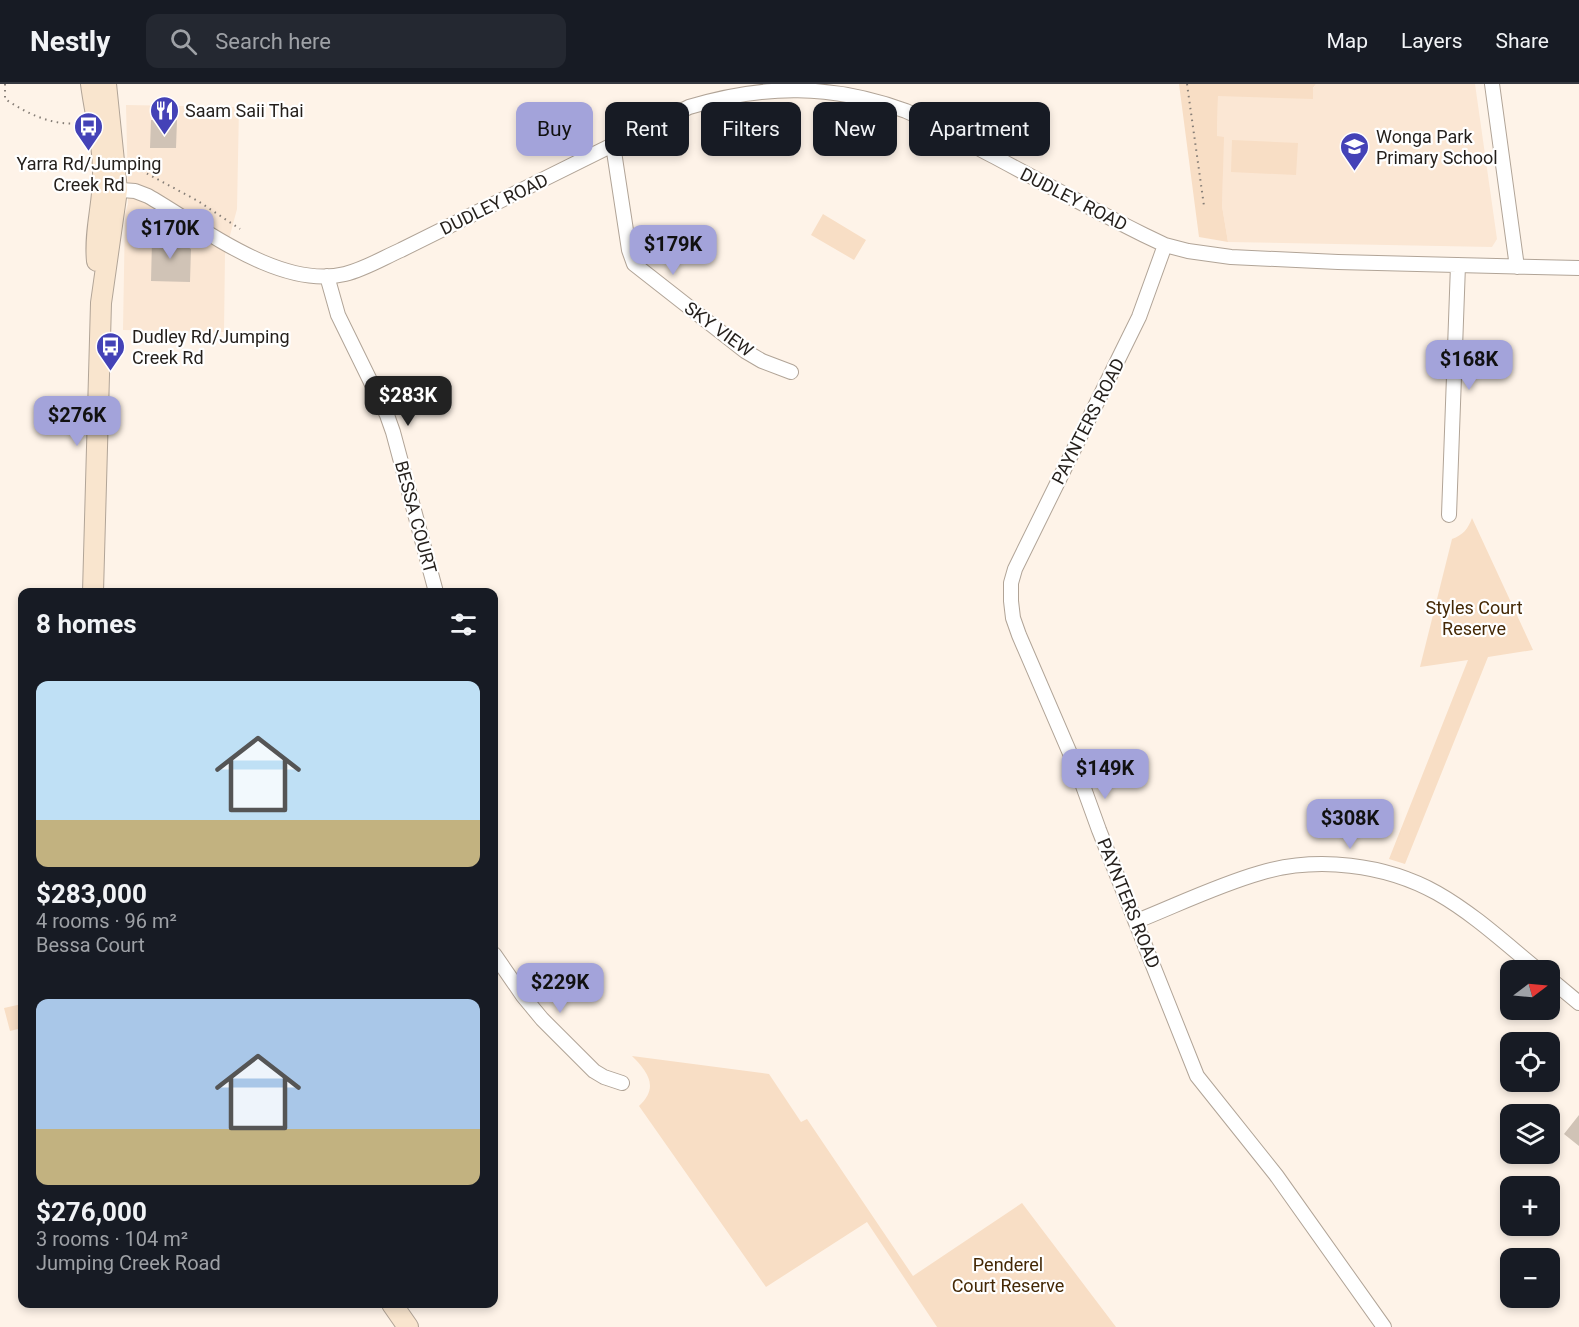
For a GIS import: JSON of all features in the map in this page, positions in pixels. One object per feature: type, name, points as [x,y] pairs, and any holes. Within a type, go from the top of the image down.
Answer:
[{"type":"main road","points":[[91,84],[110,189]]},
{"type":"main road","points":[[93,588],[100,303],[96,249],[98,218],[117,170],[112,150],[106,84]]},
{"type":"main road","points":[[395,1308],[408,1327]]},
{"type":"street","points":[[1492,84],[1517,267]]},
{"type":"street","name":"DUDLEY ROAD","points":[[689,107],[735,94],[785,87],[831,89],[883,102],[908,112],[1165,245],[1188,251],[1230,257],[1579,268]]},
{"type":"street","name":"DUDLEY ROAD","points":[[110,189],[135,191],[148,196],[237,249],[282,270],[304,276],[327,276],[345,274],[401,250],[605,148]]},
{"type":"street","name":"SKY VIEW","points":[[615,156],[628,249],[634,264],[745,351],[762,361],[791,372]]},
{"type":"street","name":"PAYNTERS ROAD","points":[[1165,245],[1139,318],[1029,540],[1011,584],[1013,618],[1078,772],[1197,1076],[1276,1175],[1384,1327]]},
{"type":"street","points":[[1449,515],[1458,265]]},
{"type":"street","name":"BESSA COURT","points":[[327,276],[338,315],[387,415],[393,432],[435,588]]},
{"type":"street","points":[[1137,921],[1260,873],[1305,865],[1350,866],[1390,874],[1436,893],[1462,909],[1526,960]]},
{"type":"street","points":[[498,960],[542,1019],[594,1071],[622,1083]]},
{"type":"street","points":[[1560,988],[1579,1003]]},
{"type":"path","points":[[1187,84],[1204,206]]},
{"type":"shaded area","name":"Wonga Park Primary School","points":[[1316,84],[1475,84],[1497,239],[1492,247],[1228,242],[1222,206],[1223,137],[1217,137],[1218,95],[1307,98]]},
{"type":"shaded area","points":[[126,105],[239,107],[237,209],[225,254],[224,332],[123,330],[125,214],[128,204]]},
{"type":"green space","points":[[1179,84],[1316,84],[1313,88],[1313,99],[1218,96],[1217,136],[1224,137],[1222,206],[1228,242],[1199,237]]},
{"type":"green space","points":[[1232,140],[1298,143],[1296,175],[1231,172]]},
{"type":"green space","points":[[823,214],[866,240],[854,260],[811,235]]},
{"type":"green space","name":"Styles Court Reserve","points":[[1472,518],[1533,650],[1488,657],[1405,864],[1389,859],[1468,660],[1420,667],[1452,539],[1465,531]]},
{"type":"green space","points":[[18,1005],[18,1029],[10,1031],[4,1008]]},
{"type":"green space","name":"Penderel Court Reserve","points":[[632,1056],[769,1074],[801,1122],[807,1119],[913,1276],[1022,1203],[1116,1327],[937,1327],[867,1222],[766,1287],[639,1106],[649,1092],[650,1086],[646,1073]]},
{"type":"building","points":[[151,120],[177,120],[176,148],[150,148]]},
{"type":"building","points":[[162,231],[191,249],[190,282],[151,281],[152,241],[156,241]]},
{"type":"building","points":[[1579,1115],[1579,1146],[1564,1134]]},
{"type":"place","name":"Saam Saii Thai","points":[[164,136]]},
{"type":"place","name":"Yarra Rd/Jumping Creek Rd","points":[[89,152]]},
{"type":"place","name":"Wonga Park Primary School","points":[[1355,172]]},
{"type":"place","name":"Dudley Rd/Jumping Creek Rd","points":[[111,372]]}]
